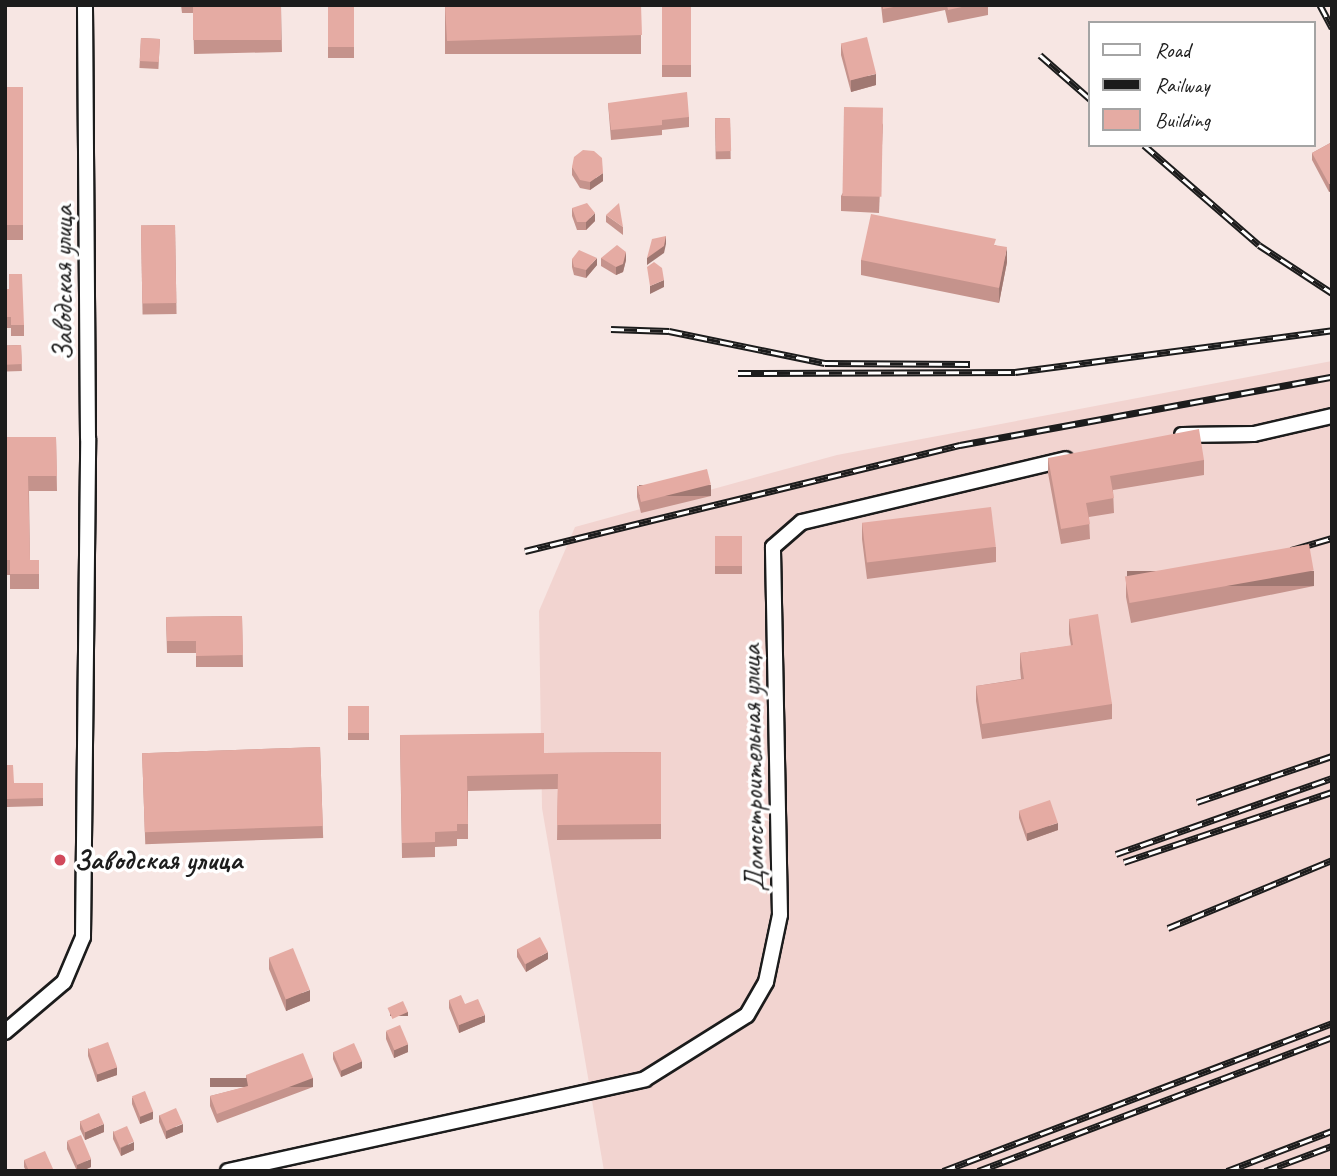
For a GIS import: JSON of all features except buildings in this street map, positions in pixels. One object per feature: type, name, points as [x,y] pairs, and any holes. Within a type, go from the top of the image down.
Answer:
[{"type":"street","name":"Заводская улица","points":[[5,1032],[64,982],[83,937],[88,438],[85,5]]},
{"type":"street","points":[[1167,438],[1194,433],[1254,434],[1332,416]]},
{"type":"street","name":"Домостроительная улица","points":[[228,1171],[645,1079],[747,1015],[765,982],[780,915],[774,547],[802,522],[1087,455]]},
{"type":"shaded area","points":[[1332,361],[1332,1171],[604,1171],[542,808],[539,611],[575,527],[837,455]]},
{"type":"railway","points":[[1320,5],[1332,28]]},
{"type":"railway","points":[[1040,55],[1088,97]]},
{"type":"railway","points":[[1146,147],[1259,245],[1332,293]]},
{"type":"railway","points":[[611,329],[669,331],[825,363],[970,364]]},
{"type":"railway","points":[[738,373],[1015,372],[1332,330]]},
{"type":"railway","points":[[525,551],[960,445],[1332,377]]},
{"type":"railway","points":[[1291,550],[1332,538]]},
{"type":"railway","points":[[1197,802],[1332,756]]},
{"type":"railway","points":[[1116,854],[1332,778]]},
{"type":"railway","points":[[1124,862],[1332,792]]},
{"type":"railway","points":[[1168,928],[1332,860]]},
{"type":"railway","points":[[943,1171],[1332,1023]]},
{"type":"railway","points":[[978,1171],[1332,1037]]},
{"type":"railway","points":[[1227,1171],[1332,1131]]},
{"type":"railway","points":[[1265,1171],[1332,1146]]},
{"type":"place","name":"Заводская улица","points":[[60,860]]}]
